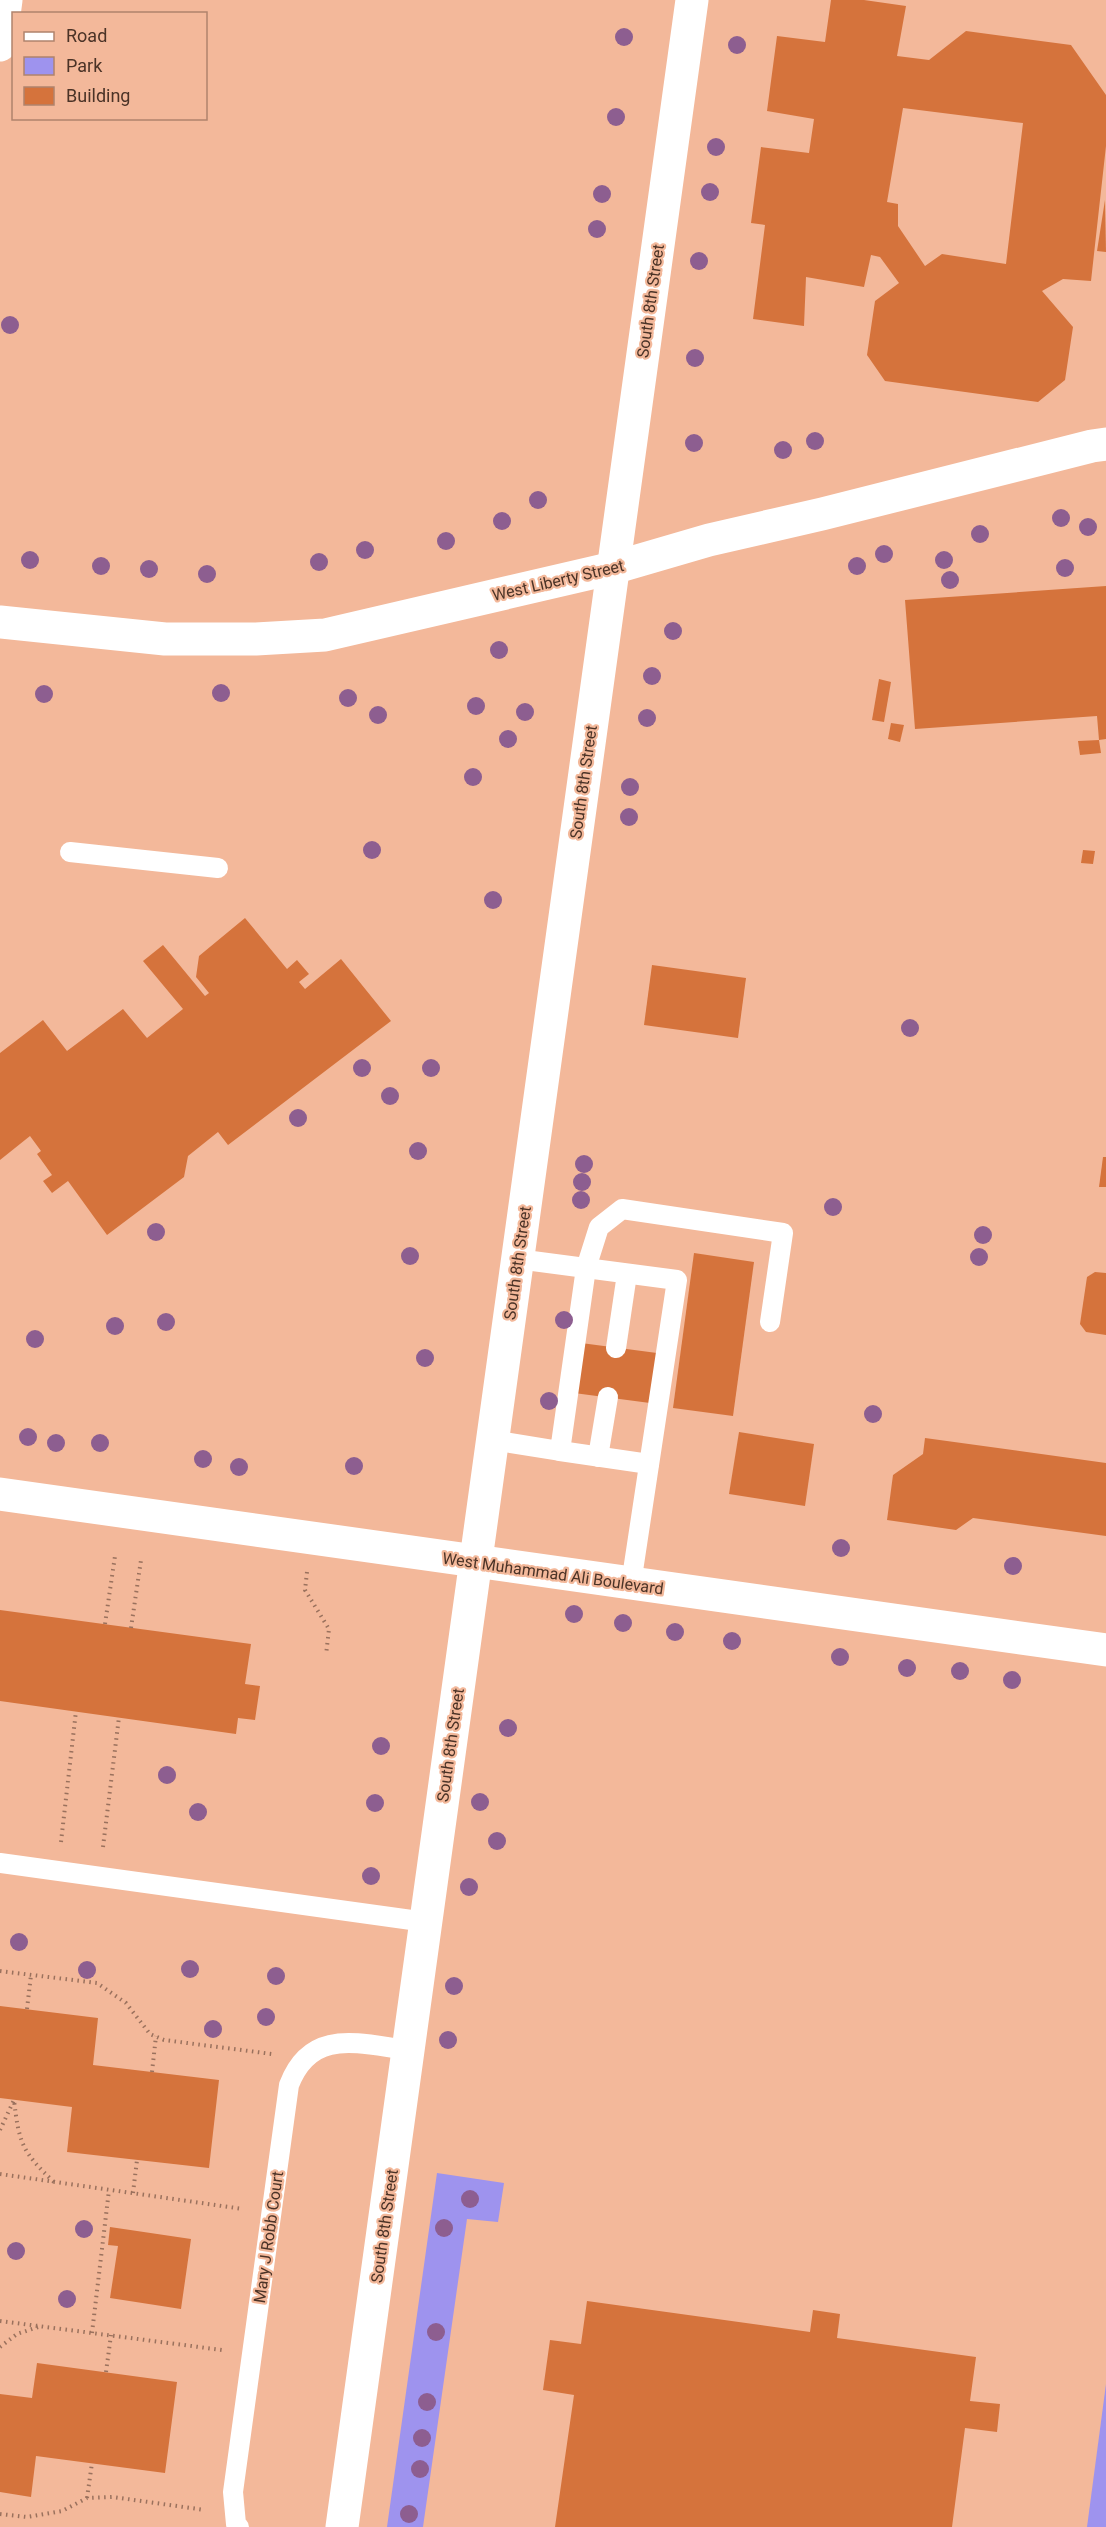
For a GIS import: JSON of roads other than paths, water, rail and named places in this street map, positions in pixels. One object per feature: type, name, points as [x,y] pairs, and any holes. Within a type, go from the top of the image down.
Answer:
[{"type":"street","points":[[0,45],[6,0]]},
{"type":"street","name":"South 8th Street","points":[[342,2527],[692,0]]},
{"type":"street","name":"West Liberty Street","points":[[0,622],[165,639],[256,639],[325,635],[613,568],[709,540],[1106,444]]},
{"type":"street","name":"West Muhammad Ali Boulevard","points":[[0,1494],[1106,1650]]},
{"type":"lane","points":[[70,852],[219,868]]},
{"type":"lane","points":[[560,1450],[586,1268],[599,1227],[622,1209],[783,1233],[770,1322]]},
{"type":"lane","points":[[517,1259],[677,1280],[631,1584]]},
{"type":"lane","points":[[616,1348],[627,1274]]},
{"type":"lane","points":[[598,1457],[608,1398]]},
{"type":"lane","points":[[492,1440],[649,1464]]},
{"type":"lane","points":[[0,1863],[426,1922]]},
{"type":"lane","name":"Mary J Robb Court","points":[[237,2520],[233,2492],[289,2085],[294,2072],[304,2058],[318,2048],[338,2042],[408,2050]]}]
